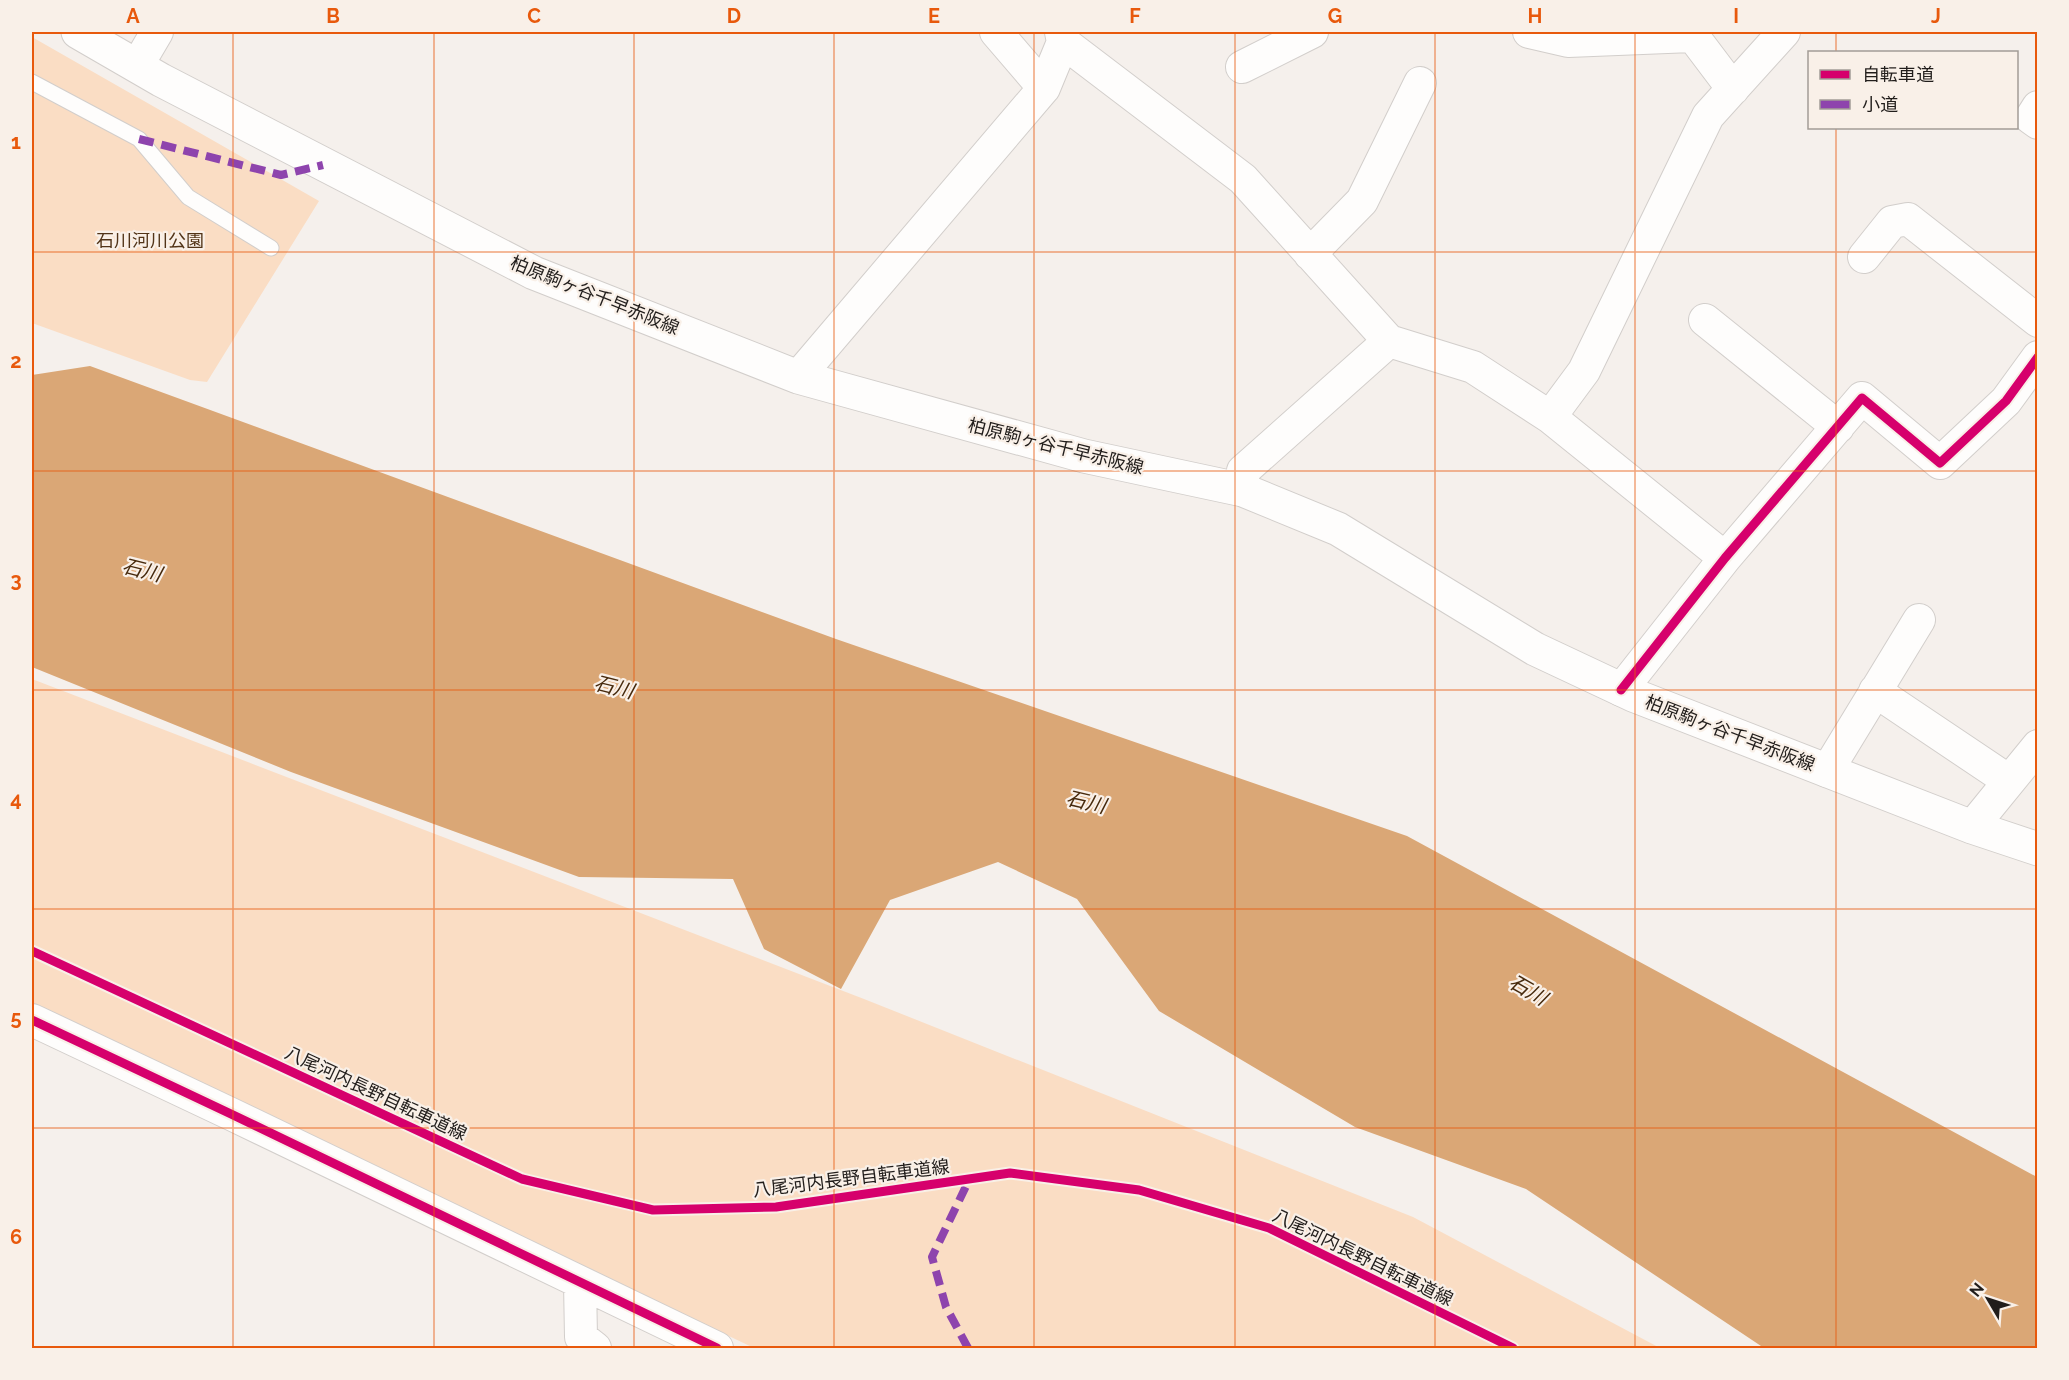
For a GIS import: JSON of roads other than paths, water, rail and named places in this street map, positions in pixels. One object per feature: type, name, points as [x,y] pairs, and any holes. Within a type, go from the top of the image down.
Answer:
[{"type":"main road","name":"柏原駒ヶ谷千早赤阪線","points":[[78,32],[137,66],[348,178],[534,273],[798,377],[1084,456],[1243,490],[1338,529],[1535,649],[1622,690],[1972,827],[2037,849]]},
{"type":"street","points":[[137,66],[157,32]]},
{"type":"street","points":[[996,32],[1044,88]]},
{"type":"street","points":[[1242,67],[1312,32]]},
{"type":"street","points":[[1529,32],[1568,41],[1691,34],[1732,89]]},
{"type":"street","points":[[1550,417],[1584,371],[1708,116],[1784,32]]},
{"type":"street","points":[[798,377],[1044,88],[1062,37],[1243,179],[1389,341],[1473,367],[1550,417],[1725,558]]},
{"type":"street","points":[[1310,254],[1362,201],[1420,83]]},
{"type":"street","points":[[2037,107],[2031,118],[2037,123]]},
{"type":"street","points":[[1864,256],[1892,222],[1908,219],[2037,321]]},
{"type":"street","points":[[1705,320],[1838,428]]},
{"type":"street","points":[[1243,490],[1244,471],[1389,341]]},
{"type":"street","points":[[1622,690],[1725,558],[1862,398],[1940,463],[2006,401],[2037,357]]},
{"type":"street","points":[[1827,771],[1919,620]]},
{"type":"street","points":[[1875,691],[2009,781]]},
{"type":"street","points":[[1972,827],[2037,746]]},
{"type":"street","points":[[32,1020],[717,1348]]},
{"type":"street","points":[[580,1283],[581,1337],[595,1348]]},
{"type":"lane","points":[[32,82],[139,139],[188,197],[271,248]]},
{"type":"water","name":"石川","points":[[90,366],[836,639],[1407,836],[2037,1177],[2037,1348],[1764,1348],[1526,1189],[1355,1127],[1159,1011],[1077,899],[998,862],[890,900],[841,989],[764,949],[733,879],[579,877],[291,772],[32,667],[32,375]]},
{"type":"park label","name":"石川河川公園","points":[[150,240]]}]
